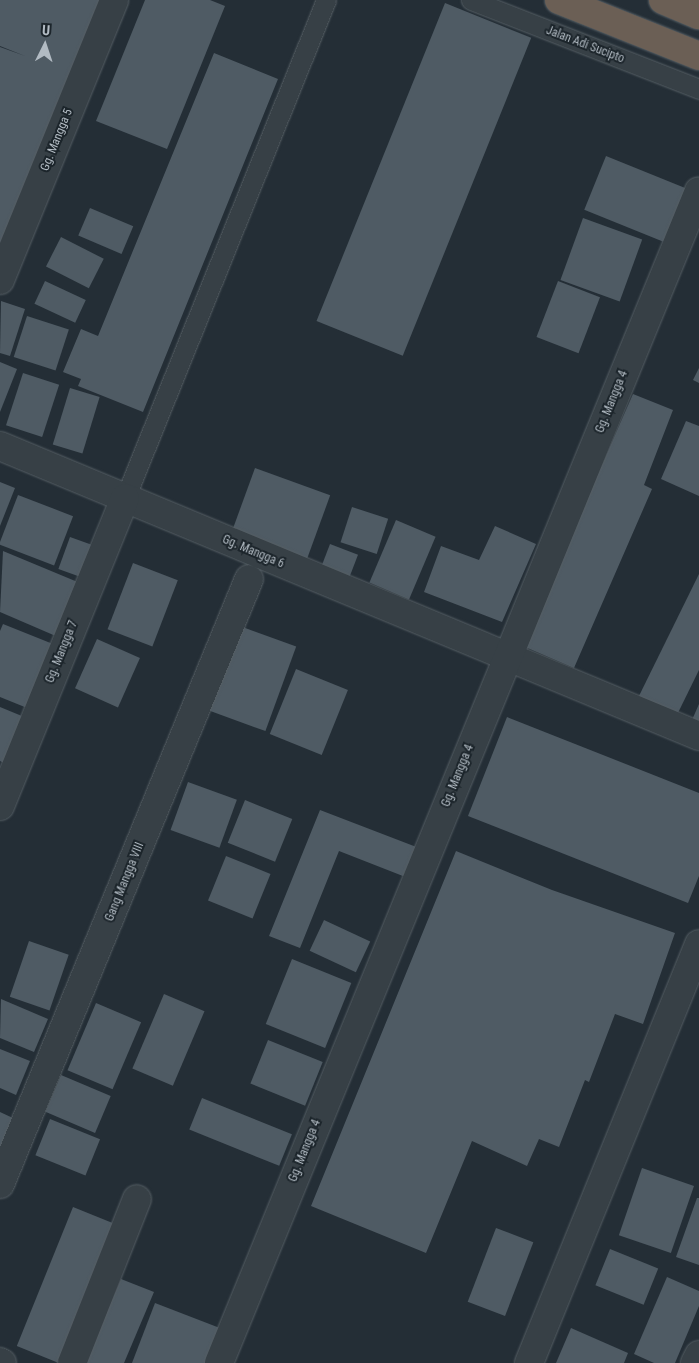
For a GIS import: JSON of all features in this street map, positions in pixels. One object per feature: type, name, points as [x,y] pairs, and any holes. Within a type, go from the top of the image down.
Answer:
[{"type":"highway","points":[[559,0],[695,55]]},
{"type":"highway","points":[[663,0],[699,15]]},
{"type":"street","name":"Gg. Mangga 5","points":[[0,280],[114,0]]},
{"type":"street","name":"Gg. Mangga 4","points":[[219,1363],[506,657],[699,191]]},
{"type":"street","name":"Gg. Mangga 6","points":[[0,446],[699,736]]},
{"type":"street","name":"Gg. Mangga 7","points":[[0,806],[125,498]]},
{"type":"street","name":"Gang Mangga VIII","points":[[0,1184],[249,579]]},
{"type":"street","points":[[529,1363],[699,944]]},
{"type":"street","points":[[72,1363],[137,1199]]},
{"type":"street","points":[[696,1363],[699,1355]]},
{"type":"lane","points":[[125,498],[326,0]]},
{"type":"lane","name":"Jalan Adi Sucipto","points":[[471,0],[513,8],[584,46],[699,89]]},
{"type":"lane","points":[[584,46],[595,15]]},
{"type":"lane","points":[[679,81],[695,55]]},
{"type":"building","points":[[0,0],[102,0],[0,256],[0,47],[25,56],[0,46]]},
{"type":"building","points":[[145,0],[210,0],[225,6],[167,149],[96,121]]},
{"type":"building","points":[[445,3],[531,38],[403,356],[317,321]]},
{"type":"building","points":[[214,53],[278,79],[143,412],[78,386],[81,379],[63,372],[81,329],[98,336]]},
{"type":"building","points":[[606,156],[688,189],[666,243],[584,210]]},
{"type":"building","points":[[90,208],[133,226],[122,254],[78,236]]},
{"type":"building","points":[[583,218],[642,240],[620,302],[560,280]]},
{"type":"building","points":[[61,237],[104,259],[89,288],[46,266]]},
{"type":"building","points":[[45,281],[86,300],[75,323],[34,304]]},
{"type":"building","points":[[558,281],[600,297],[579,353],[536,337]]},
{"type":"building","points":[[1,301],[25,309],[10,356],[0,353]]},
{"type":"building","points":[[27,316],[69,330],[56,370],[14,357]]},
{"type":"building","points":[[0,362],[17,369],[0,412]]},
{"type":"building","points":[[699,368],[699,383],[693,380]]},
{"type":"building","points":[[23,373],[59,385],[42,437],[6,425]]},
{"type":"building","points":[[70,388],[100,397],[82,453],[53,444]]},
{"type":"building","points":[[633,394],[673,410],[644,485],[652,489],[574,668],[523,646]]},
{"type":"building","points":[[686,421],[699,426],[699,496],[661,479]]},
{"type":"building","points":[[255,468],[330,495],[307,558],[232,531]]},
{"type":"building","points":[[0,482],[15,488],[0,526]]},
{"type":"building","points":[[18,495],[73,516],[54,566],[0,545]]},
{"type":"building","points":[[352,507],[388,519],[377,554],[341,542]]},
{"type":"building","points":[[396,520],[436,537],[409,599],[369,583]]},
{"type":"building","points":[[495,526],[536,544],[502,622],[424,592],[441,546],[479,560]]},
{"type":"building","points":[[70,537],[92,545],[80,577],[58,569]]},
{"type":"building","points":[[330,544],[358,555],[348,581],[320,570]]},
{"type":"building","points":[[3,551],[80,583],[58,637],[0,612]]},
{"type":"building","points":[[133,563],[178,580],[152,646],[108,629]]},
{"type":"building","points":[[699,574],[699,670],[674,721],[636,702]]},
{"type":"building","points":[[3,624],[63,648],[37,712],[0,697],[0,631]]},
{"type":"building","points":[[237,625],[296,647],[265,731],[206,710]]},
{"type":"building","points":[[97,639],[140,658],[118,707],[75,688]]},
{"type":"building","points":[[296,669],[348,690],[322,755],[270,734]]},
{"type":"building","points":[[699,704],[699,723],[692,720]]},
{"type":"building","points":[[0,707],[34,721],[15,768],[0,761]]},
{"type":"building","points":[[507,717],[699,793],[699,876],[688,903],[468,816]]},
{"type":"building","points":[[188,782],[237,800],[219,848],[171,830]]},
{"type":"building","points":[[245,800],[292,819],[275,862],[228,843]]},
{"type":"building","points":[[320,810],[419,848],[408,878],[339,851],[300,948],[269,936]]},
{"type":"building","points":[[456,851],[552,890],[675,933],[643,1024],[615,1014],[589,1082],[585,1080],[559,1147],[539,1139],[527,1166],[472,1141],[426,1253],[311,1206]]},
{"type":"building","points":[[226,856],[271,874],[253,918],[208,901]]},
{"type":"building","points":[[324,920],[370,942],[356,972],[310,951]]},
{"type":"building","points":[[29,941],[69,955],[50,1010],[10,997]]},
{"type":"building","points":[[292,959],[351,983],[325,1048],[266,1024]]},
{"type":"building","points":[[164,994],[205,1011],[173,1086],[132,1069]]},
{"type":"building","points":[[1,999],[48,1019],[34,1052],[0,1038]]},
{"type":"building","points":[[96,1003],[141,1022],[113,1089],[67,1070]]},
{"type":"building","points":[[268,1040],[323,1062],[305,1106],[250,1084]]},
{"type":"building","points":[[0,1049],[30,1061],[16,1095],[0,1088]]},
{"type":"building","points":[[61,1075],[111,1096],[95,1133],[45,1112]]},
{"type":"building","points":[[202,1098],[292,1134],[279,1166],[189,1130]]},
{"type":"building","points":[[0,1112],[15,1119],[0,1154]]},
{"type":"building","points":[[50,1119],[100,1139],[85,1175],[35,1155]]},
{"type":"building","points":[[642,1168],[694,1186],[671,1253],[619,1235]]},
{"type":"building","points":[[697,1198],[699,1198],[699,1265],[676,1257]]},
{"type":"building","points":[[73,1207],[121,1226],[66,1363],[59,1363],[17,1346]]},
{"type":"building","points":[[496,1228],[533,1242],[505,1316],[468,1302]]},
{"type":"building","points":[[610,1249],[658,1268],[644,1305],[595,1285]]},
{"type":"building","points":[[667,1277],[699,1291],[699,1306],[675,1363],[654,1363],[634,1354]]},
{"type":"building","points":[[121,1279],[154,1292],[124,1363],[85,1363]]},
{"type":"building","points":[[155,1303],[225,1330],[212,1363],[132,1363]]},
{"type":"building","points":[[571,1328],[628,1353],[624,1363],[556,1363]]}]
